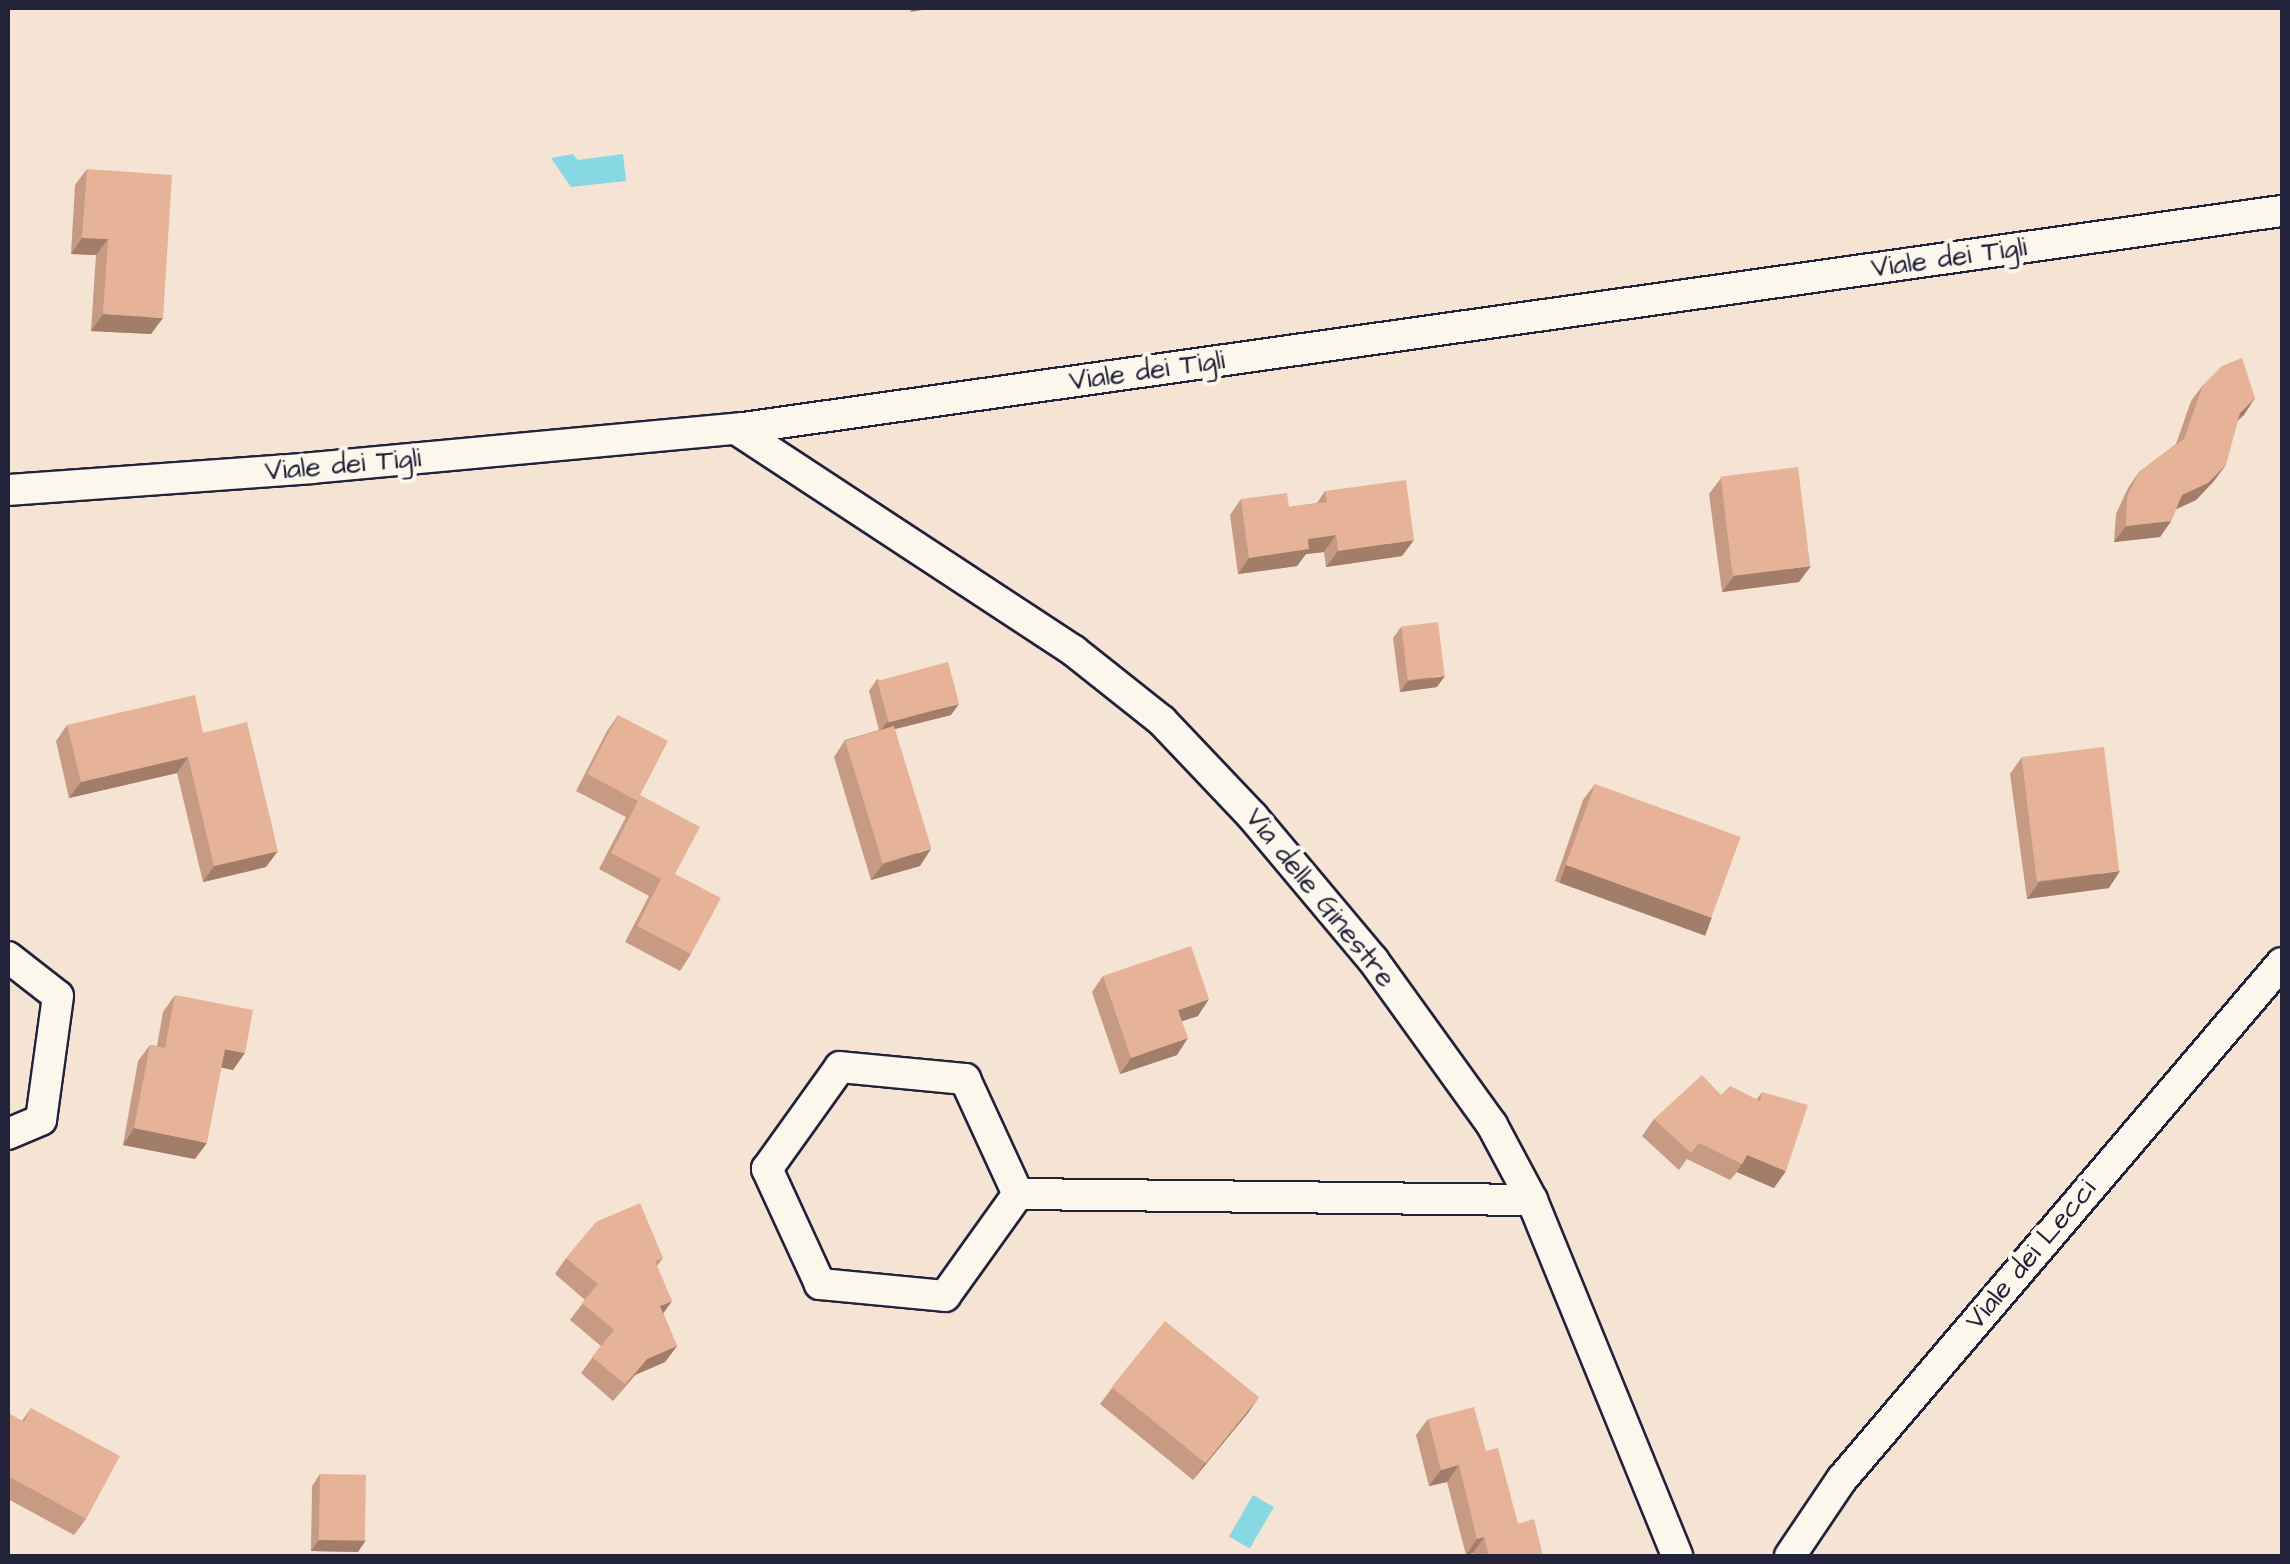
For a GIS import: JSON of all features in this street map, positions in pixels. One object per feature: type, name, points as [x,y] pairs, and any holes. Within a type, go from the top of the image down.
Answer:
[{"type":"street","name":"Viale dei Tigli","points":[[8,492],[736,429],[2282,211]]},
{"type":"street","name":"Via delle Ginestre","points":[[736,429],[1074,651],[1199,756],[1423,1025],[1492,1124],[1532,1200],[1678,1556]]},
{"type":"street","points":[[8,957],[58,996],[41,1120],[8,1134]]},
{"type":"street","name":"Viale dei Lecci","points":[[1790,1556],[1842,1479],[2282,963]]},
{"type":"street","points":[[840,1067],[966,1079],[1018,1194],[945,1296],[820,1284],[768,1169],[840,1067]]},
{"type":"street","points":[[1018,1194],[1532,1200]]},
{"type":"water","points":[[573,154],[578,160],[623,154],[626,181],[571,187],[551,158]]},
{"type":"water","points":[[1253,1495],[1274,1507],[1250,1549],[1229,1537]]},
{"type":"building","points":[[87,169],[172,175],[163,318],[103,314],[108,239],[82,238]]},
{"type":"building","points":[[2242,358],[2255,398],[2240,413],[2226,465],[2208,483],[2182,495],[2171,521],[2126,526],[2127,497],[2139,472],[2184,439],[2203,385],[2222,366]]},
{"type":"building","points":[[1798,467],[1810,566],[1733,576],[1721,477]]},
{"type":"building","points":[[1406,480],[1414,540],[1338,551],[1336,535],[1308,539],[1309,549],[1249,558],[1241,499],[1287,493],[1289,507],[1327,502],[1325,491]]},
{"type":"building","points":[[1438,622],[1445,676],[1408,680],[1401,627]]},
{"type":"building","points":[[948,662],[959,704],[889,722],[877,681]]},
{"type":"building","points":[[195,695],[203,733],[247,722],[278,851],[214,866],[188,757],[81,782],[67,725]]},
{"type":"building","points":[[618,715],[668,741],[640,795],[700,827],[675,874],[721,898],[691,954],[637,926],[661,879],[611,853],[638,801],[587,774]]},
{"type":"building","points":[[894,726],[931,848],[883,863],[845,741]]},
{"type":"building","points":[[2104,747],[2119,871],[2037,881],[2022,757]]},
{"type":"building","points":[[1595,784],[1741,837],[1711,918],[1566,865]]},
{"type":"building","points":[[1191,946],[1209,999],[1178,1010],[1188,1038],[1131,1058],[1103,976]]},
{"type":"building","points":[[175,995],[253,1010],[245,1053],[225,1049],[207,1143],[134,1128],[150,1045],[165,1048]]},
{"type":"building","points":[[1702,1075],[1721,1095],[1730,1086],[1760,1101],[1762,1092],[1808,1105],[1786,1171],[1747,1155],[1742,1164],[1699,1143],[1691,1153],[1654,1119]]},
{"type":"building","points":[[640,1203],[663,1258],[655,1261],[672,1301],[660,1306],[677,1346],[647,1359],[625,1384],[592,1357],[614,1330],[582,1303],[598,1284],[566,1258],[596,1222]]},
{"type":"building","points":[[1165,1321],[1259,1397],[1206,1463],[1112,1387]]},
{"type":"building","points":[[1474,1407],[1486,1451],[1498,1448],[1518,1524],[1534,1519],[1543,1556],[1489,1556],[1484,1537],[1477,1539],[1459,1465],[1441,1470],[1428,1419]]},
{"type":"building","points":[[31,1408],[120,1456],[86,1519],[8,1476],[8,1413],[24,1422]]},
{"type":"building","points":[[320,1474],[366,1475],[365,1541],[319,1540]]}]
